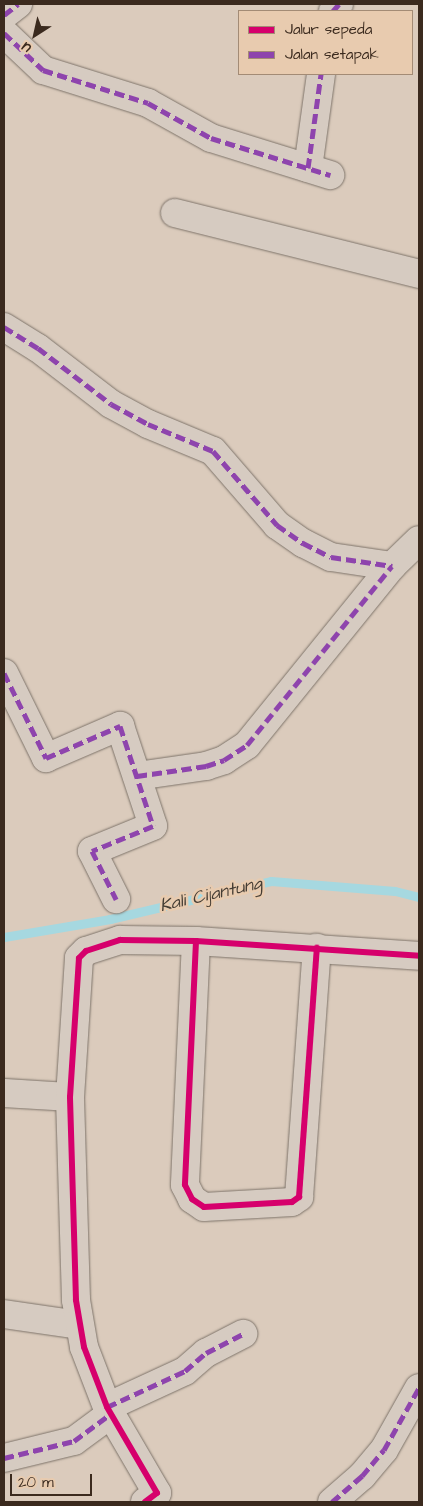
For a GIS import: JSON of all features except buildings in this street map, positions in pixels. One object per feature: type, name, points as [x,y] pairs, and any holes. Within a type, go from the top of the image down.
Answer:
[{"type":"street","points":[[4,15],[18,4]]},
{"type":"street","points":[[4,33],[43,70],[148,103],[211,138],[319,171],[321,75]]},
{"type":"street","points":[[176,213],[419,274]]},
{"type":"street","points":[[4,327],[38,348],[111,404],[148,424],[213,451],[277,524],[303,543],[331,557],[392,566]]},
{"type":"street","points":[[136,776],[206,766],[224,760],[247,745],[273,717],[392,566],[419,540]]},
{"type":"street","points":[[4,673],[46,758],[120,726],[153,826],[92,851],[116,899]]},
{"type":"street","points":[[145,1502],[157,1493],[109,1410],[79,1325],[70,1097],[79,958],[86,951],[120,940],[196,941],[419,956]]},
{"type":"street","points":[[196,941],[185,1185],[192,1199],[204,1207],[292,1202],[299,1197],[316,948]]},
{"type":"street","points":[[4,1093],[70,1097]]},
{"type":"street","points":[[4,1314],[79,1325]]},
{"type":"street","points":[[4,1458],[74,1441],[109,1410],[185,1371],[206,1353],[244,1334]]},
{"type":"street","points":[[332,1502],[362,1476],[384,1450],[419,1388]]},
{"type":"waterway","name":"Kali Cijantung","points":[[4,937],[110,919],[271,881],[395,891],[419,897]]},
{"type":"marked path","points":[[4,15],[18,4]]},
{"type":"marked path","points":[[334,10],[339,4]]},
{"type":"marked path","points":[[4,33],[43,70],[148,103],[211,138],[330,175]]},
{"type":"marked path","points":[[308,168],[321,75]]},
{"type":"marked path","points":[[4,327],[38,348],[111,404],[148,424],[213,451],[277,525],[303,543],[331,557],[392,566]]},
{"type":"marked path","points":[[137,776],[206,766],[224,760],[247,745],[392,566]]},
{"type":"marked path","points":[[4,673],[46,758],[120,726],[153,826],[92,851],[116,899]]},
{"type":"marked path","points":[[107,1407],[185,1371],[206,1353],[243,1334]]},
{"type":"marked path","points":[[332,1502],[362,1476],[384,1450],[419,1388]]},
{"type":"marked path","points":[[4,1458],[74,1441],[112,1413]]},
{"type":"cycle path","points":[[145,1502],[157,1493],[107,1407],[84,1347],[76,1300],[70,1097],[79,958],[86,951],[120,940],[196,941],[419,956]]},
{"type":"cycle path","points":[[196,941],[185,1185],[192,1199],[204,1207],[292,1202],[299,1197],[317,948]]}]
